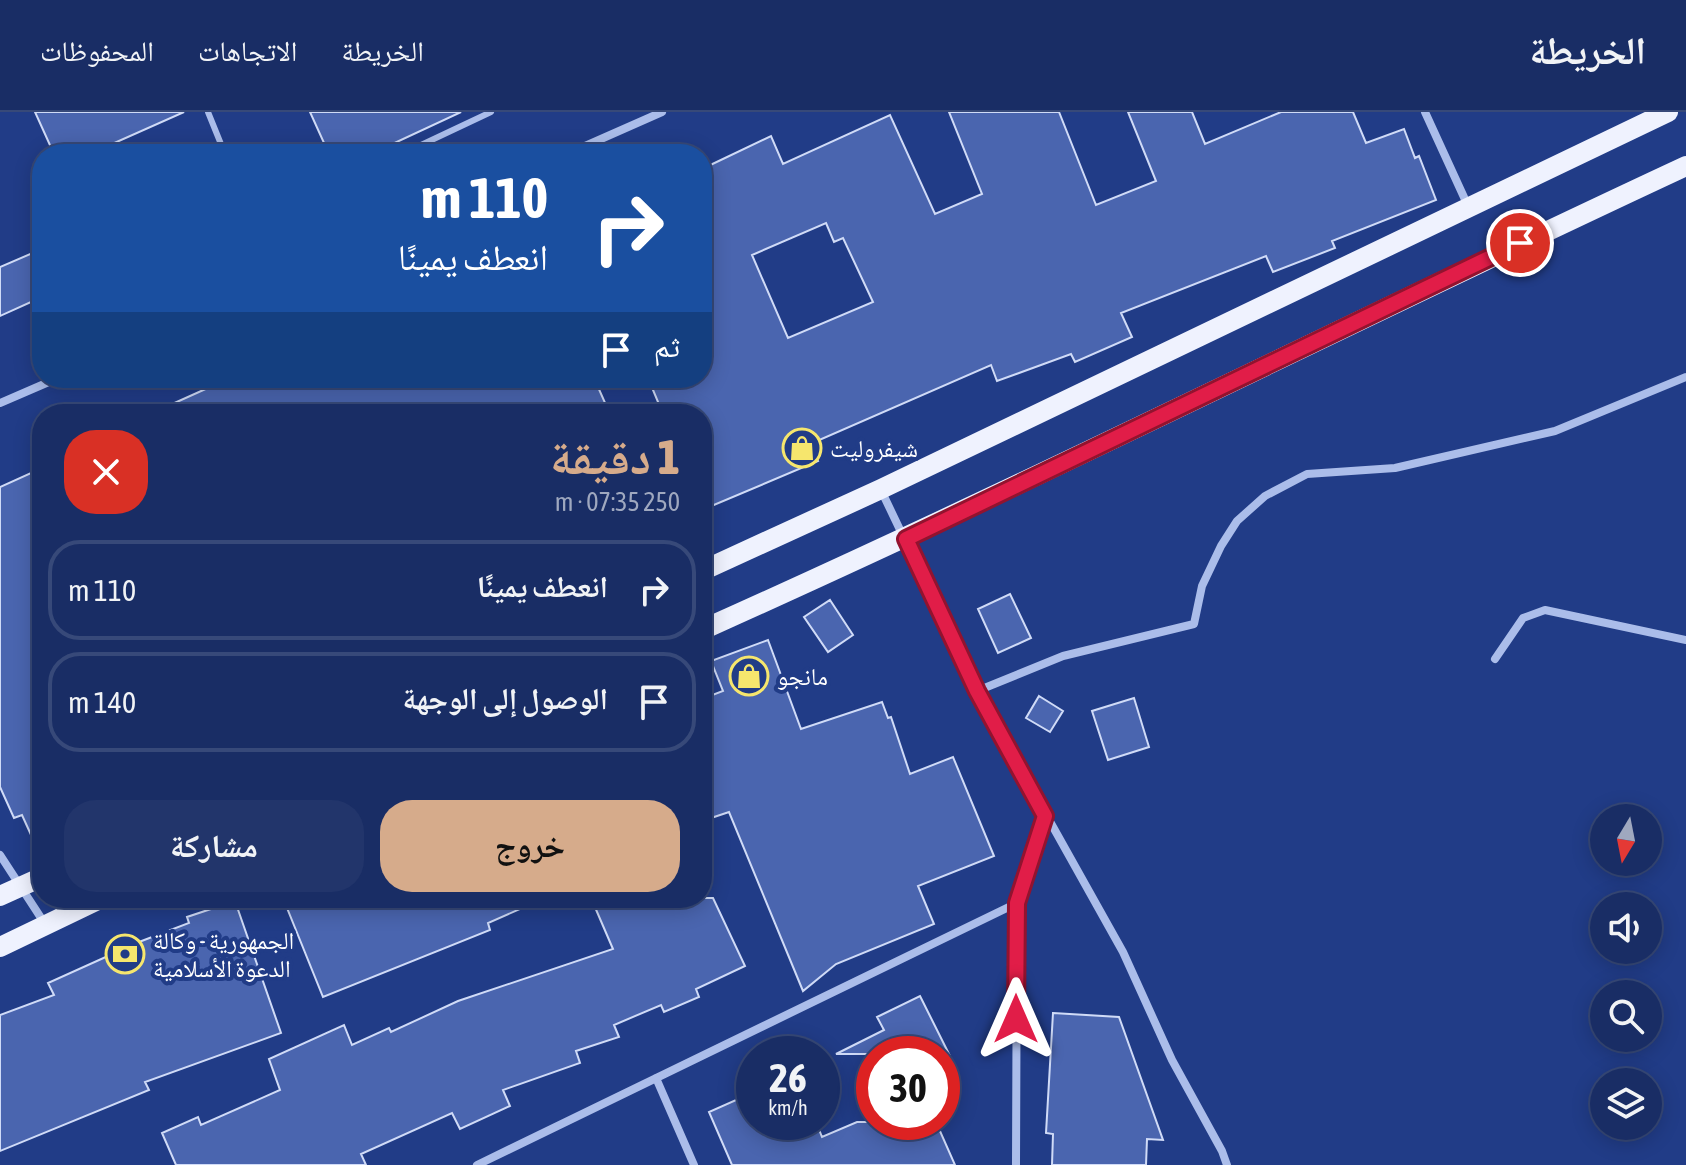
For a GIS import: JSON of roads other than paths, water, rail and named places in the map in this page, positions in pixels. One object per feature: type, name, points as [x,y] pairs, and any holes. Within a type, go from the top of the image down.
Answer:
[{"type":"main road","points":[[712,566],[881,489],[1668,112]]},
{"type":"main road","points":[[712,626],[906,539],[1423,289],[1686,166]]},
{"type":"main road","points":[[0,896],[32,882]]},
{"type":"main road","points":[[0,947],[80,908]]},
{"type":"street","points":[[590,144],[662,112]]},
{"type":"street","points":[[1425,112],[1468,206]]},
{"type":"street","points":[[977,691],[1063,656],[1194,624],[1202,586],[1237,521],[1265,496],[1307,474],[1395,468],[1555,431],[1686,377]]},
{"type":"street","points":[[0,403],[35,388]]},
{"type":"street","points":[[881,489],[977,691],[1123,952],[1172,1060],[1227,1165]]},
{"type":"street","points":[[1495,659],[1523,618],[1545,610],[1686,640]]},
{"type":"street","points":[[1016,1165],[1017,903],[1045,816]]},
{"type":"street","points":[[0,855],[32,904]]},
{"type":"street","points":[[477,1165],[1017,903]]},
{"type":"street","points":[[35,908],[45,924]]},
{"type":"street","points":[[656,1078],[694,1165]]},
{"type":"lane","points":[[208,112],[221,144]]},
{"type":"lane","points":[[423,144],[491,112]]},
{"type":"place","name":"شيفروليت","points":[[802,448]]},
{"type":"place","name":"مانجو","points":[[749,676]]},
{"type":"place","name":"الجمهورية - وكالة الدعوة الأسلامية","points":[[125,954]]}]
